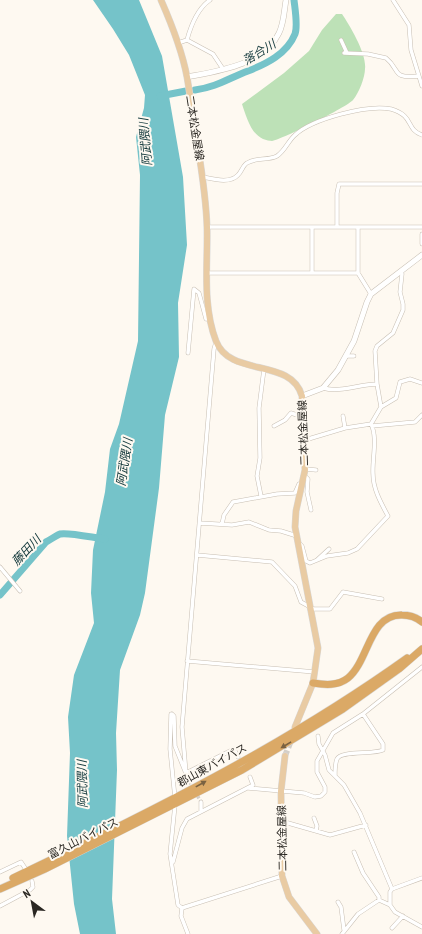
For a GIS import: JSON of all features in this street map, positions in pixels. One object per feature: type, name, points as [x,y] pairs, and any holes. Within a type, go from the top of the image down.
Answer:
[{"type":"highway","points":[[312,683],[329,685],[348,678],[357,667],[377,628],[387,618],[408,615],[422,622]]},
{"type":"highway","name":"郡山東バイパス","points":[[175,802],[304,726],[385,673],[422,645]]},
{"type":"highway","name":"郡山東バイパス","points":[[175,802],[242,770],[318,725],[388,677],[422,649]]},
{"type":"highway","name":"富久山バイパス","points":[[0,889],[175,802]]},
{"type":"highway","points":[[0,885],[51,863]]},
{"type":"main road","name":"二本松金屋線","points":[[161,0],[178,44],[187,77],[203,177],[207,227],[207,273],[210,318],[216,342],[222,352],[231,358],[290,378],[298,386],[302,396],[305,440],[304,475],[296,511],[297,539],[318,648],[312,683],[296,727]]},
{"type":"main road","name":"二本松金屋線","points":[[285,756],[281,791],[282,876],[289,897],[317,934]]},
{"type":"street","points":[[187,40],[191,26],[200,10],[210,0]]},
{"type":"street","points":[[187,77],[223,69],[256,57],[272,45],[282,28],[286,0]]},
{"type":"street","points":[[393,0],[409,25],[412,50],[422,86]]},
{"type":"street","points":[[178,44],[187,40]]},
{"type":"street","points":[[187,40],[213,54],[223,69]]},
{"type":"street","points":[[341,40],[345,53],[368,54],[386,58],[395,71],[401,75],[407,77],[418,76]]},
{"type":"street","points":[[203,177],[222,180],[236,177],[249,162],[278,155],[295,134],[304,128],[354,111],[376,108],[400,112],[407,118],[414,130],[422,135]]},
{"type":"street","points":[[337,226],[337,193],[340,184],[422,184]]},
{"type":"street","points":[[207,227],[422,227]]},
{"type":"street","points":[[312,227],[312,273]]},
{"type":"street","points":[[358,227],[358,273],[371,294]]},
{"type":"street","points":[[422,234],[422,244]]},
{"type":"street","points":[[323,388],[346,356],[357,332],[371,294],[422,255]]},
{"type":"street","points":[[381,407],[377,384],[376,349],[393,333],[404,307],[400,292],[402,274],[400,271]]},
{"type":"street","points":[[207,273],[358,273]]},
{"type":"street","points":[[188,353],[194,289],[200,293],[206,318],[210,318]]},
{"type":"street","points":[[186,773],[182,727],[214,349],[216,342]]},
{"type":"street","points":[[346,356],[354,356]]},
{"type":"street","points":[[261,496],[257,476],[260,458],[259,403],[264,369]]},
{"type":"street","points":[[200,523],[222,524],[249,522],[269,530],[281,530],[297,539],[302,546],[307,562],[312,564],[328,556],[348,553],[357,549],[388,516],[380,500],[373,477],[372,425],[381,407],[396,398],[400,382],[410,379],[422,383]]},
{"type":"street","points":[[302,396],[323,388],[336,390],[360,385],[377,384]]},
{"type":"street","points":[[274,426],[285,420],[291,413],[303,417]]},
{"type":"street","points":[[343,416],[345,428]]},
{"type":"street","points":[[305,440],[345,428],[415,422],[422,416]]},
{"type":"street","points":[[222,524],[224,515],[232,502],[261,496],[295,493],[304,475],[316,470]]},
{"type":"street","points":[[304,475],[308,479],[307,492],[311,510]]},
{"type":"street","points":[[316,562],[329,549]]},
{"type":"street","points":[[197,555],[272,562],[295,586],[301,602],[310,608],[330,609],[343,592],[382,599]]},
{"type":"street","points":[[1,568],[19,590]]},
{"type":"street","points":[[187,660],[315,672]]},
{"type":"street","points":[[248,788],[304,793],[315,797],[323,794],[324,785],[317,772],[316,764],[335,730],[363,714],[422,667]]},
{"type":"street","points":[[182,908],[178,905],[170,854],[175,802],[170,749],[171,714],[174,716],[175,746],[189,781]]},
{"type":"street","points":[[335,775],[337,760],[339,757],[352,753],[374,754],[383,750],[383,744],[363,714]]},
{"type":"street","points":[[318,736],[319,744],[323,750],[329,770],[344,785],[366,825],[392,889],[390,892],[390,904],[395,912],[422,927]]},
{"type":"street","points":[[186,773],[234,749],[238,757]]},
{"type":"street","points":[[172,866],[182,828],[186,819],[253,785],[250,777]]},
{"type":"street","points":[[201,802],[201,811]]},
{"type":"street","points":[[314,818],[317,826],[316,831]]},
{"type":"street","points":[[281,821],[332,835],[366,825]]},
{"type":"street","points":[[354,852],[363,873],[379,897],[379,900]]},
{"type":"street","points":[[0,872],[21,862],[25,868]]},
{"type":"street","points":[[182,908],[282,876]]},
{"type":"street","points":[[392,889],[422,878]]},
{"type":"street","points":[[0,906],[30,890],[33,887],[32,881]]},
{"type":"street","points":[[379,900],[390,904]]},
{"type":"street","points":[[343,932],[358,914],[379,900]]},
{"type":"street","points":[[338,902],[341,907],[343,932]]},
{"type":"street","points":[[182,908],[181,916],[188,934]]},
{"type":"street","points":[[392,928],[403,916]]},
{"type":"green space","points":[[336,14],[342,14],[361,48],[365,63],[364,76],[355,97],[348,104],[328,116],[278,139],[271,141],[259,137],[252,129],[242,104],[284,73],[309,51],[322,30]]},
{"type":"water","name":"阿武隈川","points":[[93,0],[139,0],[162,56],[183,177],[187,245],[178,303],[179,357],[165,415],[159,488],[145,593],[140,615],[120,670],[116,733],[117,770],[112,899],[116,934],[80,934],[74,904],[67,836],[70,753],[68,717],[74,675],[94,623],[91,593],[93,550],[105,492],[110,449],[119,424],[138,341],[140,175],[136,137],[144,108],[145,95],[129,55]]},
{"type":"waterway","name":"落合川","points":[[195,90],[216,85],[255,68],[281,53],[287,47],[296,31],[294,0]]},
{"type":"waterway","name":"落合川","points":[[160,96],[186,91]]},
{"type":"waterway","name":"藤田川","points":[[0,595],[46,542],[56,536],[60,534],[69,534],[105,539]]},
{"type":"tunnel","points":[[285,756],[292,738]]},
{"type":"tunnel","points":[[189,781],[201,802]]}]
